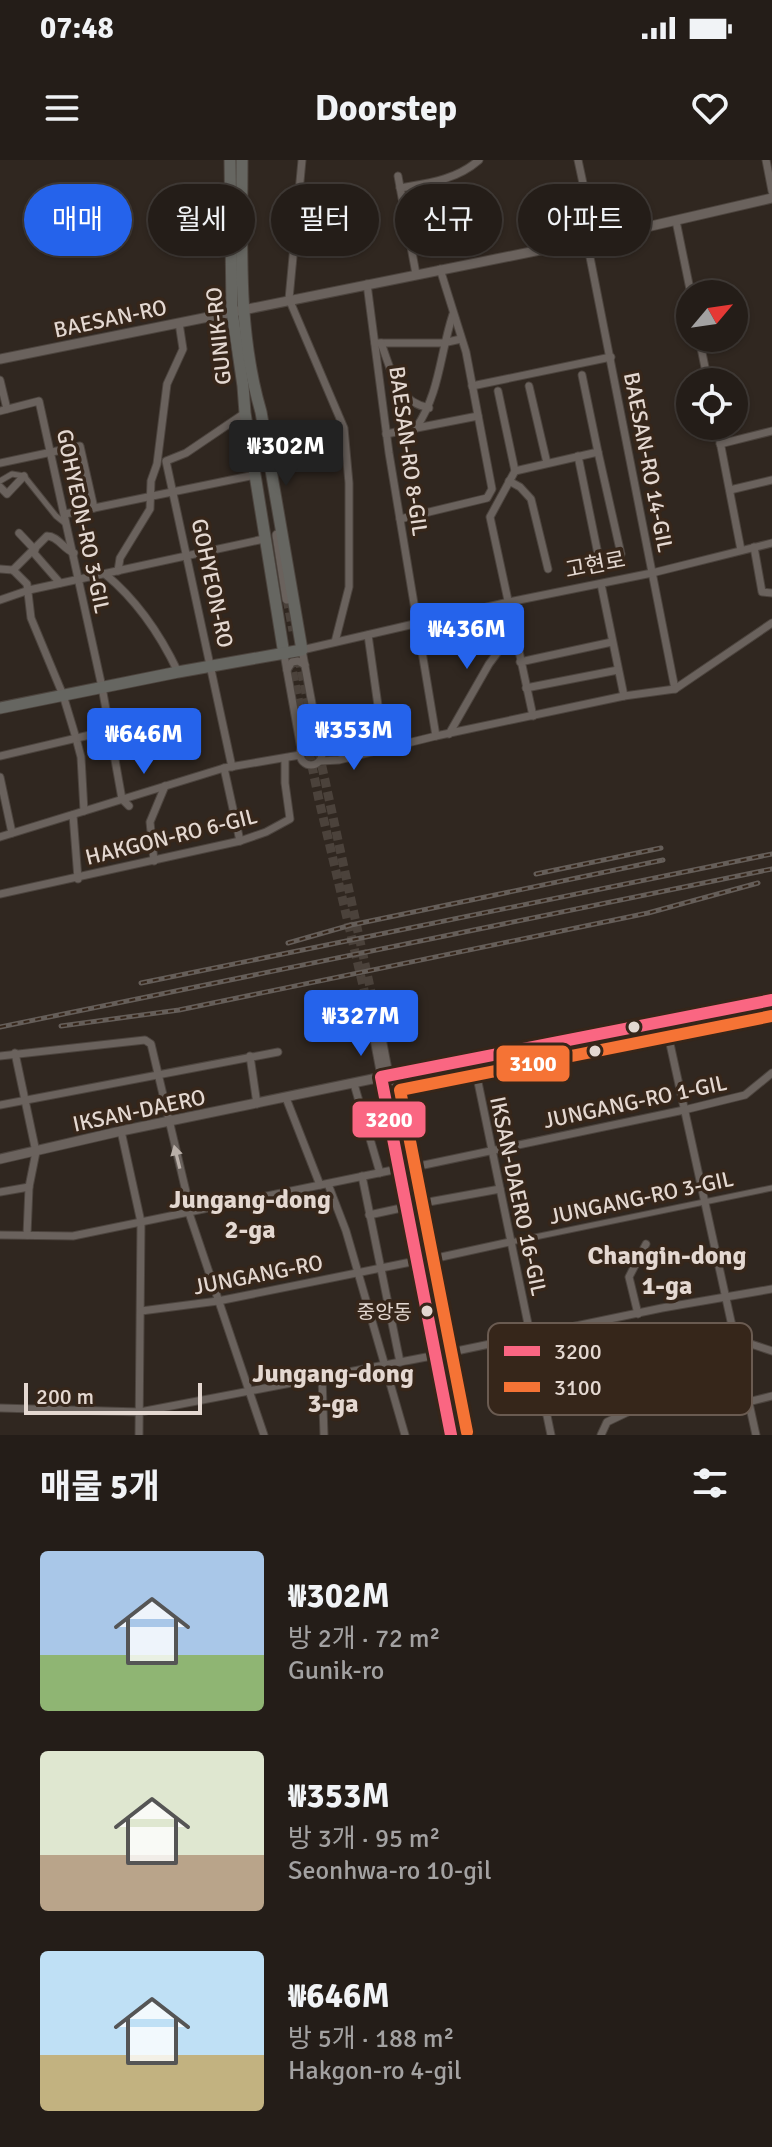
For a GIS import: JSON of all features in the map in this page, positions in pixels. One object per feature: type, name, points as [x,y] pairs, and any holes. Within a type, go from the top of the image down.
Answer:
[{"type":"main road","name":"GUNIK-RO","points":[[230,160],[237,310],[248,384]]},
{"type":"main road","name":"GUNIK-RO","points":[[237,310],[242,160]]},
{"type":"main road","points":[[248,384],[245,413],[264,539],[302,650]]},
{"type":"main road","points":[[248,384],[261,412],[284,602],[284,654]]},
{"type":"main road","name":"고현로","points":[[284,654],[302,650]]},
{"type":"main road","name":"GOHYEON-RO","points":[[0,708],[284,654]]},
{"type":"street","points":[[302,160],[289,299],[344,428],[349,483],[349,587],[335,642]]},
{"type":"street","points":[[422,184],[445,180],[479,160]]},
{"type":"street","points":[[578,160],[583,184]]},
{"type":"street","points":[[766,160],[772,191]]},
{"type":"street","points":[[398,176],[399,184]]},
{"type":"street","name":"BAESAN-RO","points":[[651,227],[772,198]]},
{"type":"street","points":[[676,221],[688,280]]},
{"type":"street","name":"BAESAN-RO","points":[[0,359],[518,254]]},
{"type":"street","points":[[413,256],[416,274]]},
{"type":"street","name":"BAESAN-RO 14-GIL","points":[[590,256],[675,689]]},
{"type":"street","points":[[400,519],[487,498],[492,489],[461,339],[440,269]]},
{"type":"street","name":"BAESAN-RO 8-GIL","points":[[367,284],[378,343],[386,434],[436,736]]},
{"type":"street","points":[[416,428],[429,408],[438,384],[443,343],[453,312]]},
{"type":"street","points":[[118,571],[120,558],[150,509],[167,384],[183,349],[179,323]]},
{"type":"street","points":[[429,408],[413,404],[398,385],[378,343],[443,343],[461,339]]},
{"type":"street","name":"BAESAN-RO 14-GIL","points":[[472,386],[611,357]]},
{"type":"street","points":[[582,375],[621,554]]},
{"type":"street","points":[[0,380],[3,410]]},
{"type":"street","points":[[529,386],[547,463]]},
{"type":"street","points":[[498,391],[515,471],[490,517],[533,716]]},
{"type":"street","name":"GOHYEON-RO 3-GIL","points":[[3,410],[39,401],[102,687]]},
{"type":"street","name":"GUNIK-RO","points":[[166,461],[186,453],[245,413]]},
{"type":"street","points":[[386,434],[478,416]]},
{"type":"street","points":[[720,444],[772,431]]},
{"type":"street","points":[[719,440],[741,550]]},
{"type":"street","points":[[0,463],[80,446],[94,508]]},
{"type":"street","points":[[515,471],[598,452]]},
{"type":"street","points":[[578,456],[599,559]]},
{"type":"street","name":"GOHYEON-RO","points":[[166,461],[211,666],[240,841]]},
{"type":"street","points":[[24,476],[7,494],[0,484],[12,474],[24,476],[67,525]]},
{"type":"street","points":[[65,514],[255,475]]},
{"type":"street","points":[[730,490],[772,480]]},
{"type":"street","points":[[509,481],[531,499],[548,569]]},
{"type":"street","points":[[19,533],[60,583]]},
{"type":"street","points":[[13,570],[50,535],[74,553]]},
{"type":"street","points":[[0,600],[29,590],[264,539]]},
{"type":"street","name":"고현로","points":[[302,650],[509,602],[652,573],[772,543]]},
{"type":"street","points":[[754,547],[762,592],[772,593]]},
{"type":"street","points":[[0,569],[13,570],[22,577],[29,590],[31,618],[63,695],[81,757],[84,811]]},
{"type":"street","points":[[105,574],[142,611],[162,638],[178,672]]},
{"type":"street","points":[[601,584],[624,696]]},
{"type":"street","points":[[284,654],[300,752],[307,765],[315,765],[321,761],[339,760],[624,696],[675,689],[772,623]]},
{"type":"street","points":[[449,734],[489,664],[515,629]]},
{"type":"street","points":[[368,635],[384,748]]},
{"type":"street","points":[[520,662],[612,642]]},
{"type":"street","points":[[302,650],[323,753],[321,761]]},
{"type":"street","points":[[287,670],[292,662],[305,665]]},
{"type":"street","points":[[526,688],[618,670]]},
{"type":"street","points":[[102,687],[122,799],[129,806]]},
{"type":"street","points":[[0,756],[111,730]]},
{"type":"street","points":[[0,837],[228,768],[285,759],[310,743],[320,747]]},
{"type":"street","name":"HAKGON-RO 6-GIL","points":[[0,894],[78,879],[240,841],[266,832],[290,819],[285,759]]},
{"type":"street","points":[[0,781],[12,833]]},
{"type":"street","points":[[154,861],[150,822],[165,786]]},
{"type":"street","points":[[73,815],[78,879]]},
{"type":"street","name":"IKSAN-DAERO","points":[[0,1159],[384,1076],[772,1000]]},
{"type":"street","points":[[665,1021],[731,1323]]},
{"type":"street","points":[[377,1033],[401,1169],[457,1435]]},
{"type":"street","points":[[0,1056],[145,1040],[151,1044],[189,1213],[264,1435]]},
{"type":"street","points":[[0,1105],[278,1052]]},
{"type":"street","points":[[15,1053],[36,1152],[29,1187],[27,1235]]},
{"type":"street","points":[[250,1056],[257,1104]]},
{"type":"street","name":"IKSAN-DAERO 16-GIL","points":[[473,1058],[527,1323]]},
{"type":"street","name":"JUNGANG-RO 1-GIL","points":[[401,1169],[745,1095],[772,1073]]},
{"type":"street","points":[[354,1084],[380,1173]]},
{"type":"street","points":[[286,1098],[358,1273],[405,1435]]},
{"type":"street","points":[[121,1131],[141,1222],[139,1435]]},
{"type":"street","points":[[0,1235],[73,1236],[401,1169]]},
{"type":"street","points":[[362,1176],[400,1362]]},
{"type":"street","points":[[0,1192],[29,1187]]},
{"type":"street","name":"JUNGANG-RO 3-GIL","points":[[420,1261],[772,1188]]},
{"type":"street","points":[[369,1215],[500,1189]]},
{"type":"street","points":[[638,1314],[629,1277],[646,1244]]},
{"type":"street","name":"JUNGANG-RO","points":[[141,1311],[218,1301],[420,1261]]},
{"type":"street","points":[[594,1323],[772,1289]]},
{"type":"street","points":[[752,1344],[772,1351]]},
{"type":"street","points":[[0,1408],[140,1412],[488,1345]]},
{"type":"street","points":[[439,1355],[451,1435]]},
{"type":"street","points":[[322,1377],[324,1435]]},
{"type":"street","points":[[752,1401],[772,1396]]},
{"type":"street","name":"IKSAN-DAERO 16-GIL","points":[[547,1415],[551,1435]]},
{"type":"street","points":[[601,1435],[607,1422],[622,1415]]},
{"type":"street","points":[[751,1415],[756,1435]]},
{"type":"tunnel","points":[[287,599],[293,631]]},
{"type":"tunnel","points":[[296,645],[310,713]]},
{"type":"tunnel","points":[[290,659],[319,800],[370,1015]]},
{"type":"tunnel","points":[[316,739],[380,1033]]},
{"type":"railway","points":[[536,874],[661,848]]},
{"type":"railway","points":[[141,983],[772,854]]},
{"type":"railway","points":[[288,943],[351,925],[663,860]]},
{"type":"railway","points":[[0,1027],[772,869]]},
{"type":"railway","points":[[61,1026],[179,1010],[648,913],[758,883]]},
{"type":"transit line","name":"3200","points":[[451,1435],[381,1077],[772,1000]]},
{"type":"transit line","name":"3100","points":[[467,1432],[400,1090],[772,1016]]},
{"type":"place","name":"중앙동","points":[[427,1311]]},
{"type":"district","name":"Jungang-dong 2-ga","points":[[250,1214]]},
{"type":"district","name":"Changin-dong 1-ga","points":[[667,1270]]},
{"type":"district","name":"Jungang-dong 3-ga","points":[[333,1388]]}]
